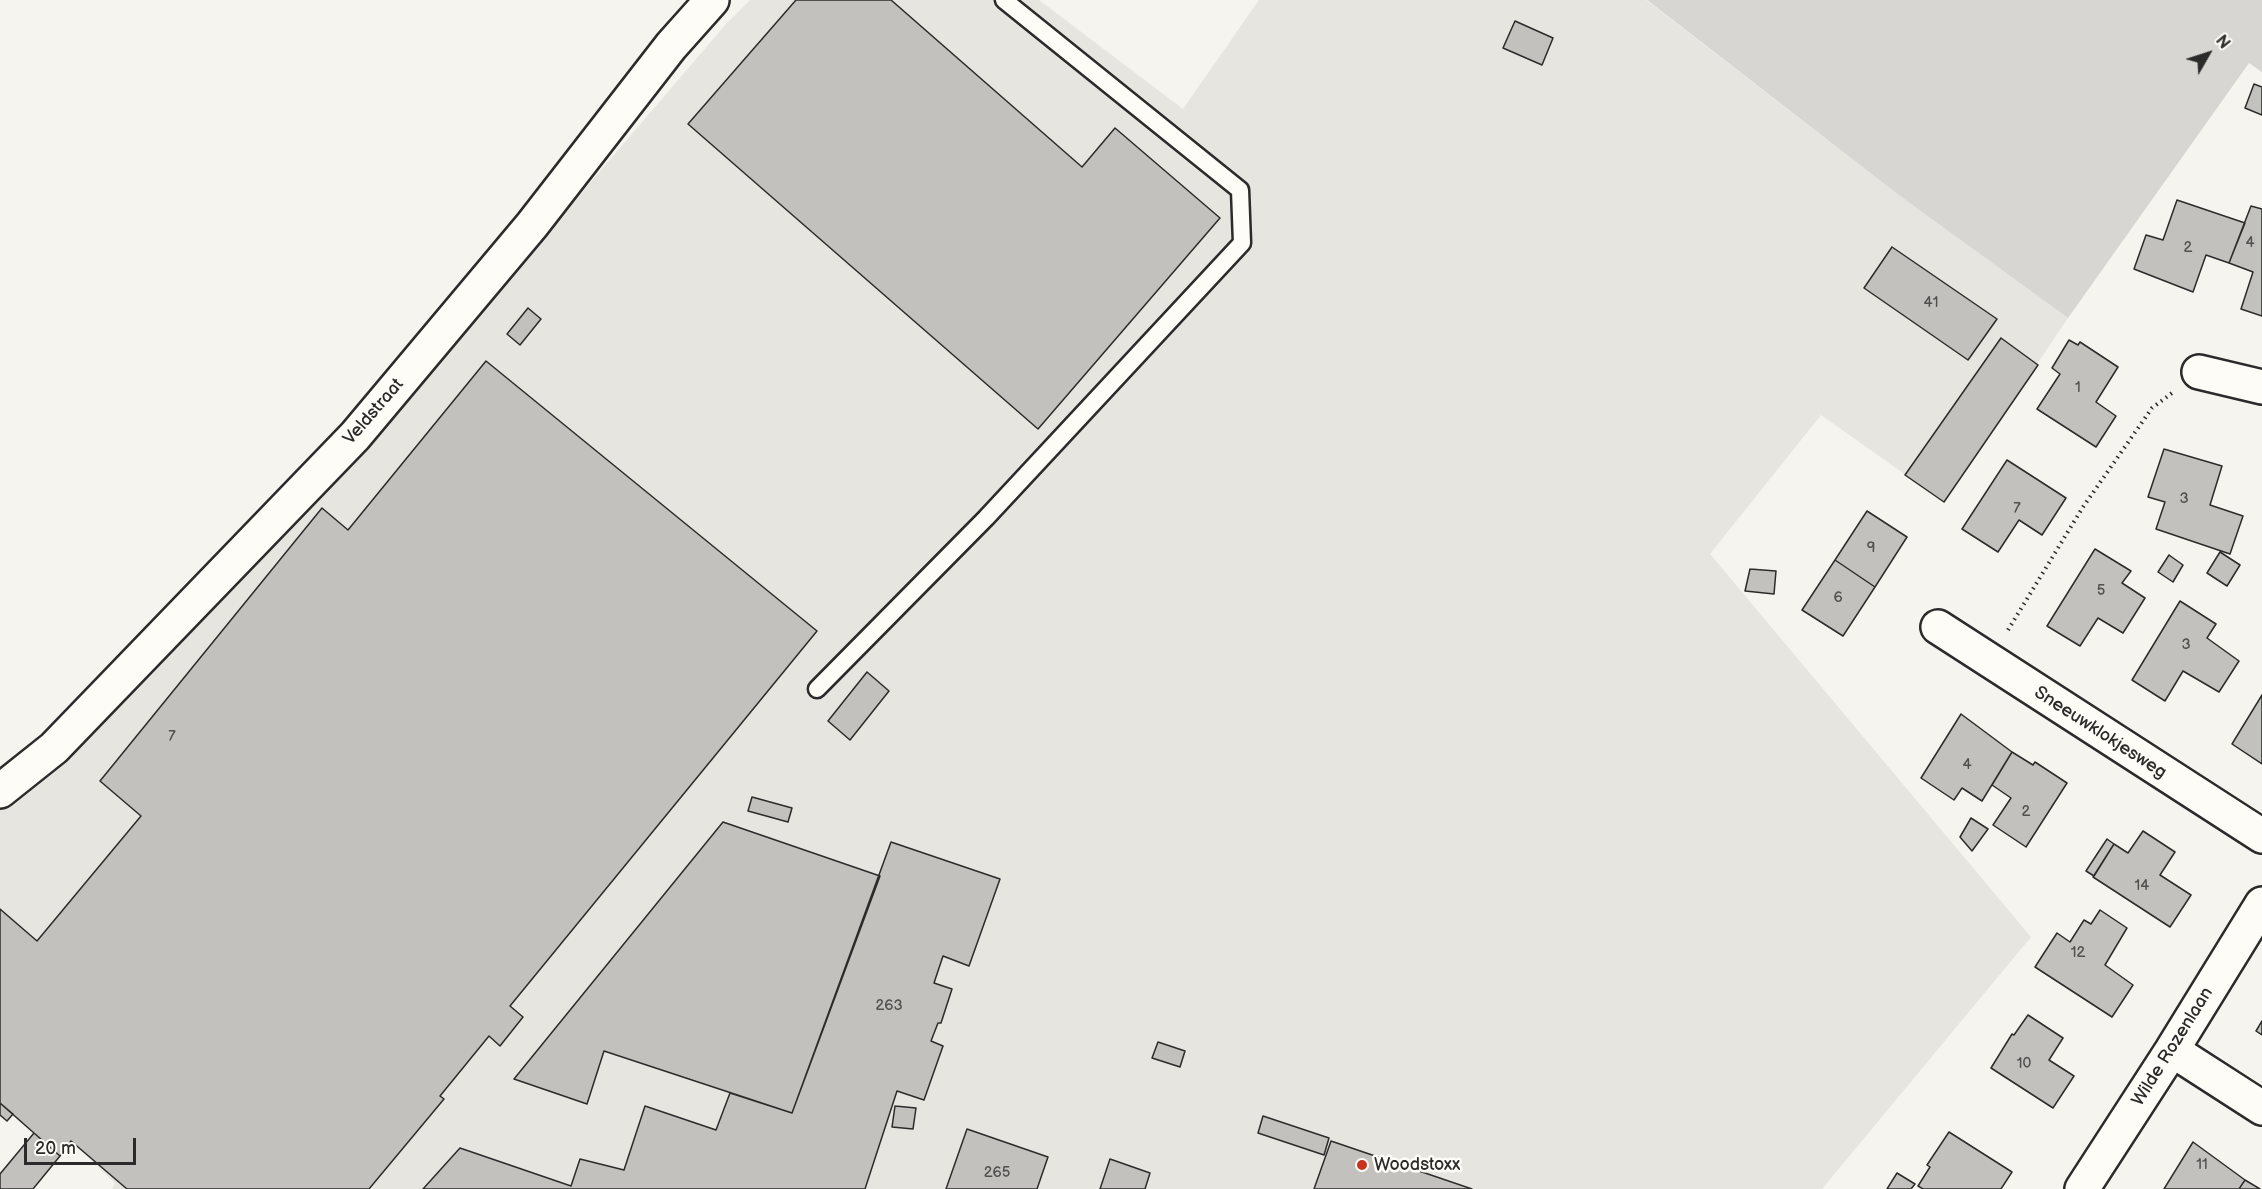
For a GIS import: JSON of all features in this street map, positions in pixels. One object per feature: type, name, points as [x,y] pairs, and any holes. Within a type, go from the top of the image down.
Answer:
[{"type":"street","name":"Veldstraat","points":[[0,791],[54,748],[355,436],[532,225],[671,46],[712,0]]},
{"type":"street","points":[[2199,372],[2262,387]]},
{"type":"street","name":"Sneeuwklokjesweg","points":[[1938,627],[2262,836]]},
{"type":"street","name":"Wilde Rozenlaan","points":[[2082,1189],[2172,1050],[2262,904]]},
{"type":"street","points":[[2172,1050],[2262,1108]]},
{"type":"lane","points":[[817,689],[986,518],[1242,243],[1240,190],[1004,0]]},
{"type":"path","points":[[1988,661],[2083,507],[2152,408],[2199,372]]},
{"type":"shaded area","points":[[750,0],[1039,0],[1183,109],[1259,0],[1646,0],[1900,196],[2068,318],[1944,502],[1821,415],[1710,554],[2031,937],[1822,1189],[112,1189],[115,1183],[73,1143],[61,1157],[0,1103],[0,806],[361,450],[727,23]]},
{"type":"shaded area","points":[[1647,0],[2262,0],[2262,72],[2249,63],[2068,318],[1900,196]]},
{"type":"building","points":[[796,0],[891,0],[1082,167],[1115,128],[1220,218],[1038,429],[688,124]]},
{"type":"building","points":[[1515,21],[1553,38],[1542,65],[1503,48]]},
{"type":"building","points":[[2254,84],[2262,87],[2262,115],[2245,108]]},
{"type":"building","points":[[2177,200],[2245,223],[2229,263],[2206,255],[2193,292],[2134,269],[2146,235],[2163,240]]},
{"type":"building","points":[[2251,206],[2262,209],[2262,316],[2241,309],[2253,272],[2229,263]]},
{"type":"building","points":[[1892,247],[1997,319],[1968,360],[1864,288]]},
{"type":"building","points":[[528,308],[541,319],[520,345],[507,334]]},
{"type":"building","points":[[2001,338],[2038,365],[1944,502],[1905,475]]},
{"type":"building","points":[[2069,340],[2078,345],[2080,342],[2118,367],[2096,402],[2116,416],[2096,447],[2037,409],[2060,374],[2052,368]]},
{"type":"building","points":[[486,361],[817,631],[510,1006],[523,1017],[500,1046],[489,1036],[440,1096],[444,1099],[369,1189],[127,1189],[71,1141],[60,1156],[0,1103],[0,909],[37,941],[141,816],[100,781],[322,508],[348,530]]},
{"type":"building","points":[[2164,449],[2222,466],[2210,505],[2243,516],[2230,554],[2156,529],[2165,502],[2148,497]]},
{"type":"building","points":[[2007,460],[2066,498],[2042,535],[2019,520],[1998,552],[1962,529]]},
{"type":"building","points":[[1867,511],[1907,537],[1875,587],[1835,560]]},
{"type":"building","points":[[2095,549],[2131,571],[2122,583],[2145,598],[2123,633],[2098,618],[2080,646],[2047,626]]},
{"type":"building","points":[[2220,552],[2240,565],[2227,586],[2207,573]]},
{"type":"building","points":[[2169,555],[2183,565],[2173,582],[2158,572]]},
{"type":"building","points":[[1835,560],[1875,587],[1843,636],[1802,610]]},
{"type":"building","points":[[1750,569],[1776,571],[1774,594],[1745,591]]},
{"type":"building","points":[[2180,601],[2216,624],[2207,638],[2239,661],[2219,692],[2183,671],[2165,701],[2132,680]]},
{"type":"building","points":[[867,672],[889,691],[850,740],[828,721]]},
{"type":"building","points":[[2262,695],[2262,764],[2232,744]]},
{"type":"building","points":[[1961,714],[2012,752],[1982,801],[1962,788],[1954,800],[1921,778]]},
{"type":"building","points":[[2012,752],[2033,765],[2035,762],[2067,783],[2026,847],[1993,825],[2011,798],[1992,785]]},
{"type":"building","points":[[752,797],[792,808],[788,822],[748,811]]},
{"type":"building","points":[[1971,818],[1988,829],[1972,851],[1960,837]]},
{"type":"building","points":[[723,822],[880,876],[792,1113],[604,1051],[587,1104],[514,1079]]},
{"type":"building","points":[[2143,831],[2175,852],[2160,875],[2191,895],[2170,927],[2093,877],[2114,844],[2128,853]]},
{"type":"building","points":[[2107,839],[2114,844],[2094,876],[2086,871]]},
{"type":"building","points":[[891,842],[1000,879],[969,966],[943,956],[934,983],[952,989],[941,1023],[938,1023],[931,1041],[943,1046],[924,1100],[897,1091],[865,1189],[423,1189],[460,1148],[571,1186],[580,1159],[624,1170],[645,1106],[716,1130],[730,1093],[792,1113]]},
{"type":"building","points":[[2100,910],[2127,928],[2105,965],[2133,985],[2112,1017],[2035,967],[2057,933],[2070,942],[2084,920],[2091,924]]},
{"type":"building","points":[[2028,1015],[2063,1038],[2049,1060],[2074,1076],[2053,1108],[1991,1068],[2012,1034],[2014,1035]]},
{"type":"building","points":[[2262,1021],[2262,1035],[2256,1031]]},
{"type":"building","points":[[1158,1042],[1185,1051],[1180,1067],[1152,1058]]},
{"type":"building","points":[[0,1103],[13,1114],[7,1121],[0,1115]]},
{"type":"building","points":[[895,1106],[916,1108],[913,1129],[892,1127]]},
{"type":"building","points":[[1263,1116],[1329,1138],[1324,1155],[1258,1133]]},
{"type":"building","points":[[967,1129],[1048,1157],[1037,1189],[946,1189]]},
{"type":"building","points":[[1949,1132],[2012,1172],[2001,1189],[1923,1189],[1918,1186],[1930,1167],[1927,1165]]},
{"type":"building","points":[[34,1133],[60,1156],[33,1189],[0,1189],[0,1174]]},
{"type":"building","name":"Woodstoxx","points":[[1331,1141],[1472,1189],[1314,1189]]},
{"type":"building","points":[[2193,1142],[2245,1180],[2239,1189],[2164,1189]]},
{"type":"building","points":[[1110,1159],[1150,1173],[1145,1189],[1100,1189]]},
{"type":"building","points":[[1897,1173],[1915,1184],[1911,1189],[1887,1189]]},
{"type":"building","points":[[2245,1180],[2260,1189],[2239,1189]]},
{"type":"place","name":"Woodstoxx","points":[[1362,1165]]}]
